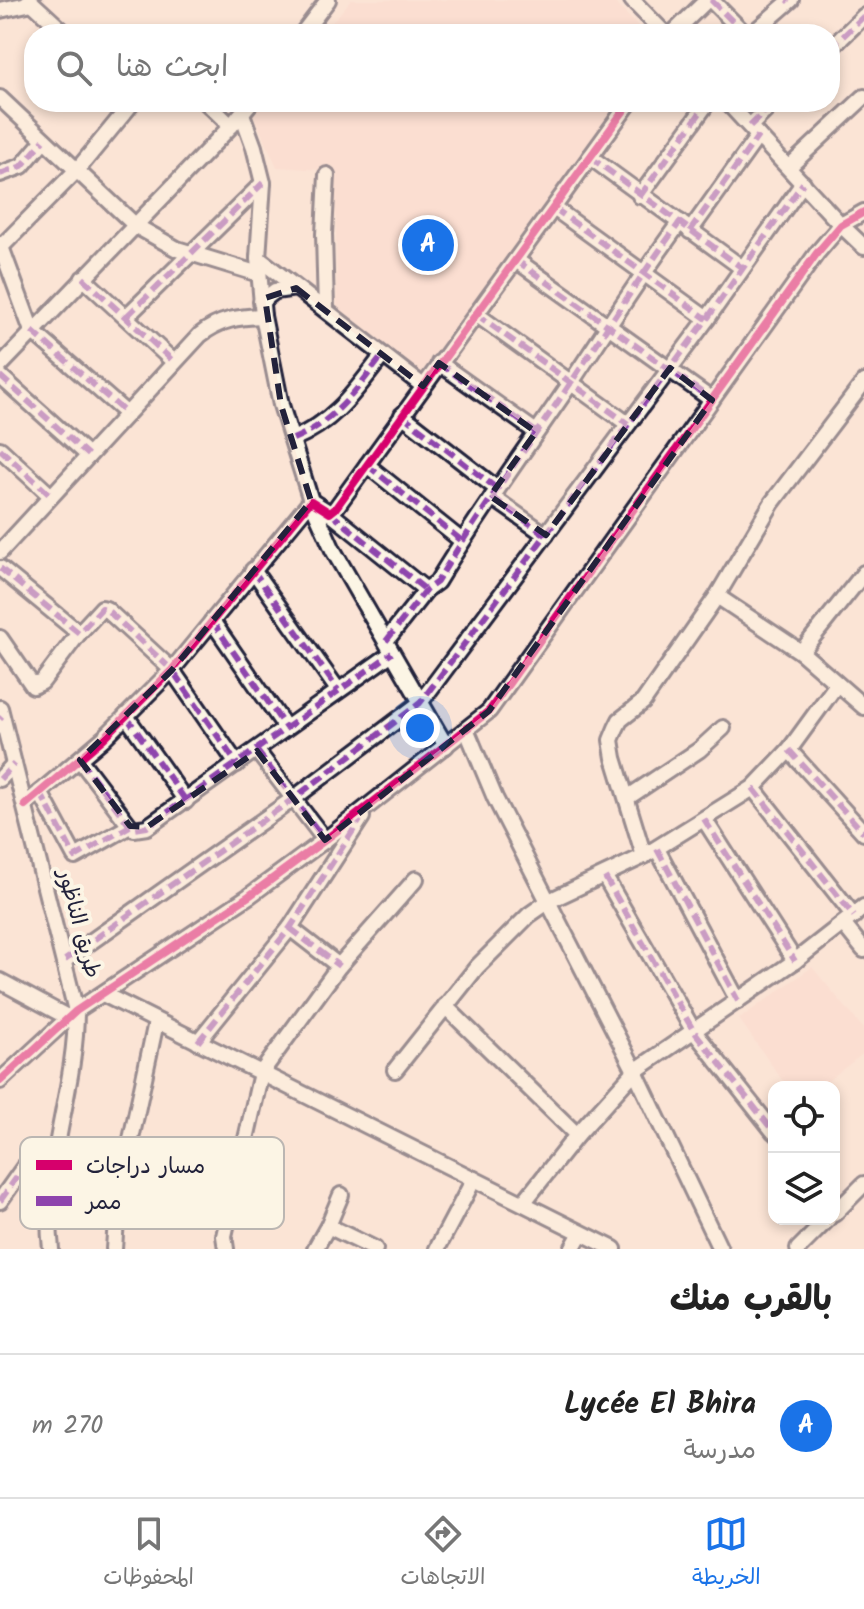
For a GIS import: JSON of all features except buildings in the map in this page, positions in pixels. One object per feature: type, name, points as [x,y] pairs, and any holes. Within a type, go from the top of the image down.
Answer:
[{"type":"street","points":[[310,24],[328,0]]},
{"type":"street","points":[[632,0],[655,24]]},
{"type":"street","points":[[683,24],[709,0],[734,24]]},
{"type":"street","points":[[763,24],[789,1]]},
{"type":"street","points":[[0,10],[31,2],[55,24]]},
{"type":"street","points":[[840,39],[864,16]]},
{"type":"street","points":[[789,167],[864,97]]},
{"type":"street","points":[[0,99],[136,226],[177,249],[259,274]]},
{"type":"street","points":[[125,112],[78,169],[0,246],[32,331],[127,414]]},
{"type":"street","points":[[216,112],[231,126]]},
{"type":"street","points":[[0,366],[243,112]]},
{"type":"street","points":[[247,112],[263,183],[258,258],[262,309],[281,405],[311,501],[333,550],[446,746]]},
{"type":"street","points":[[330,513],[623,112]]},
{"type":"street","points":[[640,196],[701,112]]},
{"type":"street","points":[[736,112],[864,247]]},
{"type":"street","points":[[80,760],[130,826],[134,829],[147,827],[257,751],[389,647],[426,590],[437,582],[642,273],[685,226],[767,112]]},
{"type":"street","points":[[0,174],[22,166],[44,140]]},
{"type":"street","points":[[590,157],[741,267]]},
{"type":"street","points":[[326,310],[324,234],[327,175]]},
{"type":"street","points":[[127,316],[263,183]]},
{"type":"street","points":[[65,960],[293,799],[420,703],[707,319],[803,183]]},
{"type":"street","points":[[554,208],[707,319]]},
{"type":"street","points":[[0,1081],[72,1014],[249,896],[467,731],[489,711],[817,253],[841,225],[864,212]]},
{"type":"street","points":[[258,258],[423,386]]},
{"type":"street","points":[[516,260],[712,400]]},
{"type":"street","points":[[83,278],[174,362]]},
{"type":"street","points":[[0,552],[174,362],[210,327],[262,309],[275,291],[296,288]]},
{"type":"street","points":[[476,314],[628,424]]},
{"type":"street","points":[[293,439],[317,428],[338,412],[383,355]]},
{"type":"street","points":[[439,363],[536,432]]},
{"type":"street","points":[[0,376],[88,455]]},
{"type":"street","points":[[738,1001],[650,853],[627,798],[611,740],[620,720],[643,702],[717,596],[772,503],[864,382]]},
{"type":"street","points":[[402,415],[546,535]]},
{"type":"street","points":[[0,449],[51,496]]},
{"type":"street","points":[[367,465],[462,541]]},
{"type":"street","points":[[311,501],[426,590]]},
{"type":"street","points":[[25,805],[80,760],[172,670],[311,501]]},
{"type":"street","points":[[0,568],[79,633]]},
{"type":"street","points":[[253,570],[338,690]]},
{"type":"street","points":[[801,652],[864,573]]},
{"type":"street","points":[[717,596],[801,652],[864,707]]},
{"type":"street","points":[[0,638],[33,686],[42,682],[79,633],[102,608],[106,609],[172,670],[237,764]]},
{"type":"street","points":[[212,621],[286,728]]},
{"type":"street","points":[[395,1070],[502,940],[529,915],[549,901],[650,853],[753,788],[789,750],[837,684]]},
{"type":"street","name":"طريق الناظور","points":[[1,715],[10,739],[65,960],[72,1014],[73,1067],[59,1137]]},
{"type":"street","points":[[126,716],[186,801]]},
{"type":"street","points":[[627,798],[699,750],[723,728]]},
{"type":"street","points":[[467,731],[495,798],[635,1071],[720,1249]]},
{"type":"street","points":[[789,750],[864,833]]},
{"type":"street","points":[[257,751],[325,840]]},
{"type":"street","points":[[0,779],[14,764]]},
{"type":"street","points":[[753,788],[854,916],[864,950]]},
{"type":"street","points":[[40,792],[75,857],[130,826]]},
{"type":"street","points":[[198,1042],[290,928],[370,805]]},
{"type":"street","points":[[704,819],[795,961]]},
{"type":"street","points":[[605,877],[693,1030],[768,1124]]},
{"type":"street","points":[[246,1137],[261,1073],[339,966],[416,879]]},
{"type":"street","points":[[523,1203],[577,1135],[635,1071],[795,961],[854,916]]},
{"type":"street","points":[[290,928],[339,966]]},
{"type":"street","points":[[0,981],[72,1014]]},
{"type":"street","points":[[103,994],[614,1249]]},
{"type":"street","points":[[445,1006],[577,1135]]},
{"type":"street","points":[[131,1137],[156,1022]]},
{"type":"street","points":[[0,1201],[20,1173]]},
{"type":"street","points":[[437,1249],[474,1179]]},
{"type":"street","points":[[840,1208],[864,1184]]},
{"type":"street","points":[[315,1249],[341,1195]]},
{"type":"street","points":[[798,1249],[822,1225]]},
{"type":"street","points":[[328,1226],[375,1249]]},
{"type":"street","name":"طريق الناظور","points":[[51,1229],[51,1249]]},
{"type":"street","points":[[114,1249],[115,1229]]},
{"type":"street","points":[[225,1249],[226,1229]]},
{"type":"street","points":[[572,1249],[581,1233]]},
{"type":"highlighted area","points":[[296,288],[423,386],[439,363],[536,432],[490,496],[546,535],[670,368],[712,400],[489,711],[325,840],[257,751],[147,827],[130,826],[80,760],[172,670],[311,501],[281,405],[265,298]]},
{"type":"shaded area","points":[[351,0],[612,0],[636,24],[331,24]]},
{"type":"shaded area","points":[[256,112],[616,112],[423,379],[337,319],[335,171],[277,167],[253,115]]},
{"type":"shaded area","points":[[812,967],[864,1029],[864,1053],[828,1081],[783,1081],[739,1019]]},
{"type":"marked path","points":[[711,0],[735,24]]},
{"type":"marked path","points":[[840,39],[864,16]]},
{"type":"marked path","points":[[640,196],[701,112]]},
{"type":"marked path","points":[[750,126],[764,112]]},
{"type":"marked path","points":[[690,231],[758,136]]},
{"type":"marked path","points":[[0,174],[22,166],[44,140]]},
{"type":"marked path","points":[[590,157],[741,267]]},
{"type":"marked path","points":[[127,316],[263,183]]},
{"type":"marked path","points":[[65,960],[293,799],[420,703],[707,319],[803,183]]},
{"type":"marked path","points":[[554,208],[707,319]]},
{"type":"marked path","points":[[386,641],[426,590],[437,582],[680,222]]},
{"type":"marked path","points":[[516,260],[712,400]]},
{"type":"marked path","points":[[83,278],[174,362]]},
{"type":"marked path","points":[[476,314],[628,424]]},
{"type":"marked path","points":[[32,331],[127,414]]},
{"type":"marked path","points":[[293,439],[333,414],[354,393],[383,355]]},
{"type":"marked path","points":[[439,363],[536,432]]},
{"type":"marked path","points":[[0,376],[88,455]]},
{"type":"marked path","points":[[402,415],[496,488]]},
{"type":"marked path","points":[[0,449],[51,496]]},
{"type":"marked path","points":[[367,465],[462,541]]},
{"type":"marked path","points":[[492,497],[546,535]]},
{"type":"marked path","points":[[330,513],[426,590]]},
{"type":"marked path","points":[[0,568],[79,633],[102,608],[106,609],[172,670],[237,764]]},
{"type":"marked path","points":[[253,570],[338,690]]},
{"type":"marked path","points":[[212,621],[286,728]]},
{"type":"marked path","points":[[80,760],[130,826],[134,829],[147,827],[392,653]]},
{"type":"marked path","points":[[126,716],[186,801]]},
{"type":"marked path","points":[[789,750],[864,833]]},
{"type":"marked path","points":[[257,751],[325,840]]},
{"type":"marked path","points":[[0,779],[14,764]]},
{"type":"marked path","points":[[753,788],[854,916]]},
{"type":"marked path","points":[[40,792],[75,857],[130,826]]},
{"type":"marked path","points":[[704,819],[795,961]]},
{"type":"marked path","points":[[198,1042],[290,928],[360,820]]},
{"type":"marked path","points":[[657,849],[738,1001]]},
{"type":"marked path","points":[[605,877],[693,1030],[768,1124]]},
{"type":"marked path","points":[[290,928],[339,966]]},
{"type":"marked path","points":[[0,1201],[20,1173]]},
{"type":"cycle path","points":[[25,805],[104,738],[172,670],[311,501],[330,513],[335,509],[623,112]]},
{"type":"cycle path","points":[[0,1081],[76,1011],[249,896],[489,711],[817,253],[841,225],[864,212]]},
{"type":"place","name":"Lycée El Bhira","points":[[428,245]]}]
